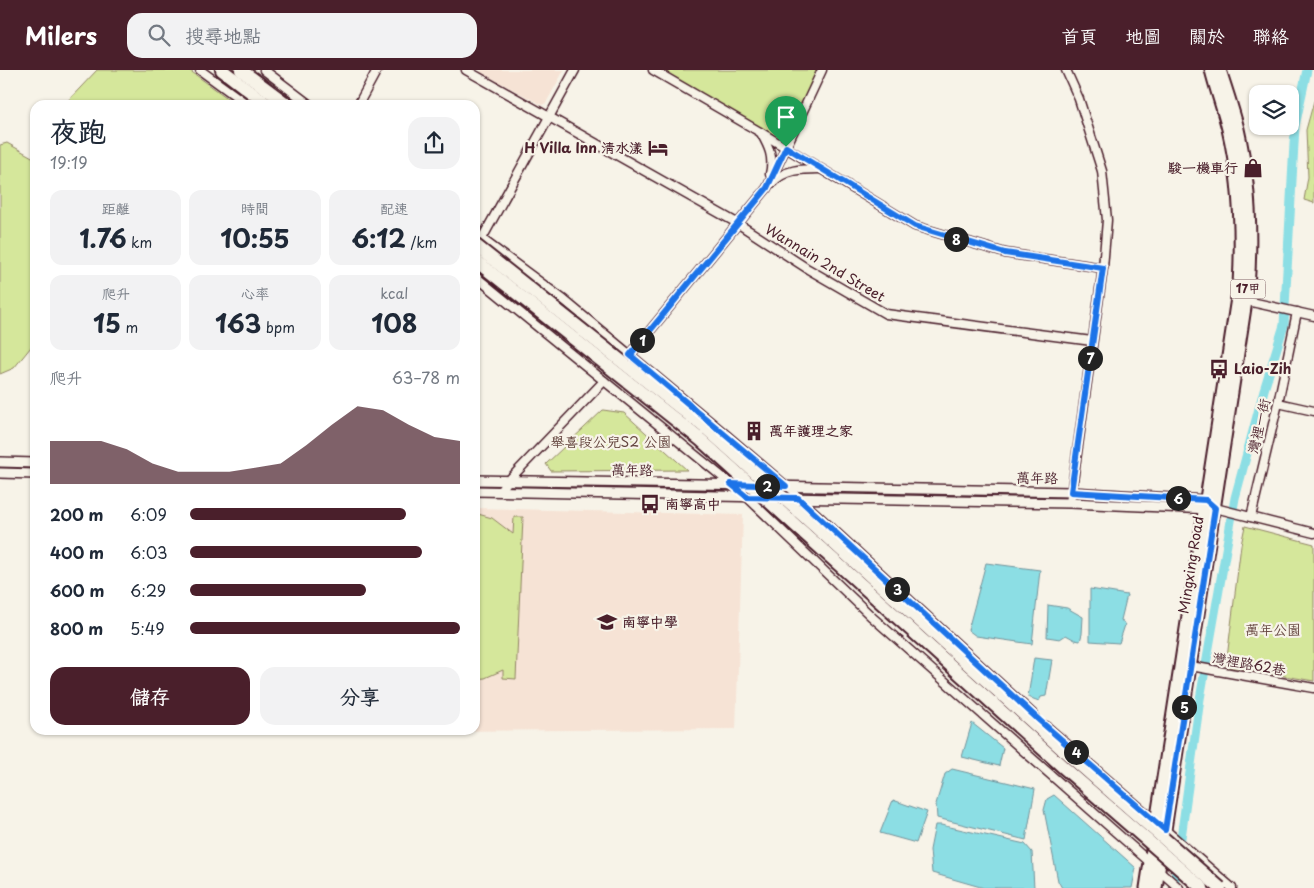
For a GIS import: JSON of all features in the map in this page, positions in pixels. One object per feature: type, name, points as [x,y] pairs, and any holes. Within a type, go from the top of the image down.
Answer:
[{"type":"highway","points":[[222,70],[261,100]]},
{"type":"highway","points":[[241,70],[281,100]]},
{"type":"highway","points":[[480,242],[708,430],[1071,757],[1220,888]]},
{"type":"highway","points":[[480,264],[701,440],[1070,772],[1202,888]]},
{"type":"main road","name":"Mingxing Road","points":[[1210,70],[1228,130],[1239,195],[1241,240],[1237,299],[1213,507]]},
{"type":"main road","name":"Mingxing Road","points":[[1146,888],[1150,863],[1160,826],[1190,666],[1213,507],[1247,301],[1251,240],[1248,193],[1238,129],[1220,70]]},
{"type":"main road","name":"Mingxing Road","points":[[1156,888],[1159,871],[1160,826]]},
{"type":"street","points":[[200,70],[241,100]]},
{"type":"street","points":[[264,70],[303,100]]},
{"type":"street","points":[[361,100],[377,70]]},
{"type":"street","name":"Wannain 2nd Street","points":[[466,70],[737,223],[808,269],[886,314],[1092,341]]},
{"type":"street","points":[[480,235],[575,70]]},
{"type":"street","points":[[653,70],[786,147],[915,226],[1005,253],[1103,268]]},
{"type":"street","points":[[767,188],[822,70]]},
{"type":"street","points":[[1066,70],[1079,99],[1102,171],[1107,220],[1103,268],[1070,504]]},
{"type":"street","points":[[760,132],[772,153],[773,163],[767,188]]},
{"type":"street","points":[[630,355],[775,179],[788,171],[821,169]]},
{"type":"street","points":[[480,242],[564,300],[786,486],[1040,721],[1232,888]]},
{"type":"street","points":[[480,280],[747,497],[872,617],[1179,888]]},
{"type":"street","points":[[1247,301],[1314,316]]},
{"type":"street","name":"灣裡一街","points":[[1248,516],[1278,403],[1296,312]]},
{"type":"street","points":[[500,491],[508,480],[604,381]]},
{"type":"street","points":[[1278,403],[1314,411]]},
{"type":"street","points":[[0,462],[30,463]]},
{"type":"street","points":[[0,473],[30,474]]},
{"type":"street","name":"萬年路","points":[[480,480],[1071,492],[1213,507]]},
{"type":"street","name":"萬年路","points":[[480,490],[1213,507]]},
{"type":"street","points":[[1213,507],[1314,533]]},
{"type":"street","name":"灣裡路62巷","points":[[1190,666],[1314,688]]},
{"type":"shaded area","points":[[481,70],[564,70],[546,103],[542,105],[480,72]]},
{"type":"shaded area","name":"南寧中學","points":[[480,508],[743,515],[736,729],[480,731]]},
{"type":"green space","points":[[97,70],[189,70],[230,100],[69,100]]},
{"type":"green space","points":[[653,70],[826,70],[786,147]]},
{"type":"green space","points":[[1314,101],[1314,203],[1304,200],[1308,177],[1306,130]]},
{"type":"green space","points":[[7,143],[30,156],[30,348],[14,368],[0,374],[0,145]]},
{"type":"green space","name":"舉喜段公兒S2 公園","points":[[603,410],[624,413],[687,470],[551,471],[546,464]]},
{"type":"green space","points":[[480,515],[492,518],[513,534],[514,517],[523,517],[516,679],[503,678],[503,670],[480,678]]},
{"type":"green space","name":"萬年公園","points":[[1245,526],[1314,544],[1314,681],[1226,666]]},
{"type":"water","points":[[986,563],[1040,570],[1032,644],[976,636],[968,630]]},
{"type":"water","points":[[1090,589],[1127,595],[1121,620],[1125,625],[1119,643],[1090,641]]},
{"type":"water","points":[[1048,605],[1067,608],[1083,617],[1080,641],[1066,635],[1060,639],[1047,637]]},
{"type":"water","points":[[1034,658],[1052,660],[1046,696],[1041,697],[1039,701],[1028,697]]},
{"type":"water","points":[[972,723],[1003,748],[999,766],[962,757]]},
{"type":"water","points":[[952,769],[1035,789],[1026,840],[937,818],[936,804],[945,774]]},
{"type":"water","points":[[1054,795],[1136,868],[1132,888],[1062,888],[1058,881],[1044,810],[1047,799]]},
{"type":"water","points":[[893,800],[927,812],[916,843],[880,833]]},
{"type":"water","points":[[935,825],[1025,844],[1032,852],[1034,888],[984,888],[932,873],[930,850]]},
{"type":"waterway","points":[[1181,838],[1200,699],[1235,498],[1264,390],[1284,325],[1295,126],[1307,70]]},
{"type":"waterway","points":[[1175,879],[1177,864]]},
{"type":"place","name":"H Villa Inn 清水漾","points":[[658,148]]},
{"type":"place","name":"駿一機車行","points":[[1253,168]]},
{"type":"place","name":"Laio-Zih","points":[[1219,369]]},
{"type":"place","name":"萬年護理之家","points":[[754,431]]},
{"type":"place","name":"南寧高中","points":[[650,504]]},
{"type":"place","name":"南寧中學","points":[[607,622]]},
{"type":"route","points":[[786,147],[915,226],[1005,253],[1103,268],[1071,492],[1206,500],[1215,508],[1165,830],[1040,721],[798,498],[747,497],[731,484],[786,486],[630,355],[767,188],[786,147]]}]
